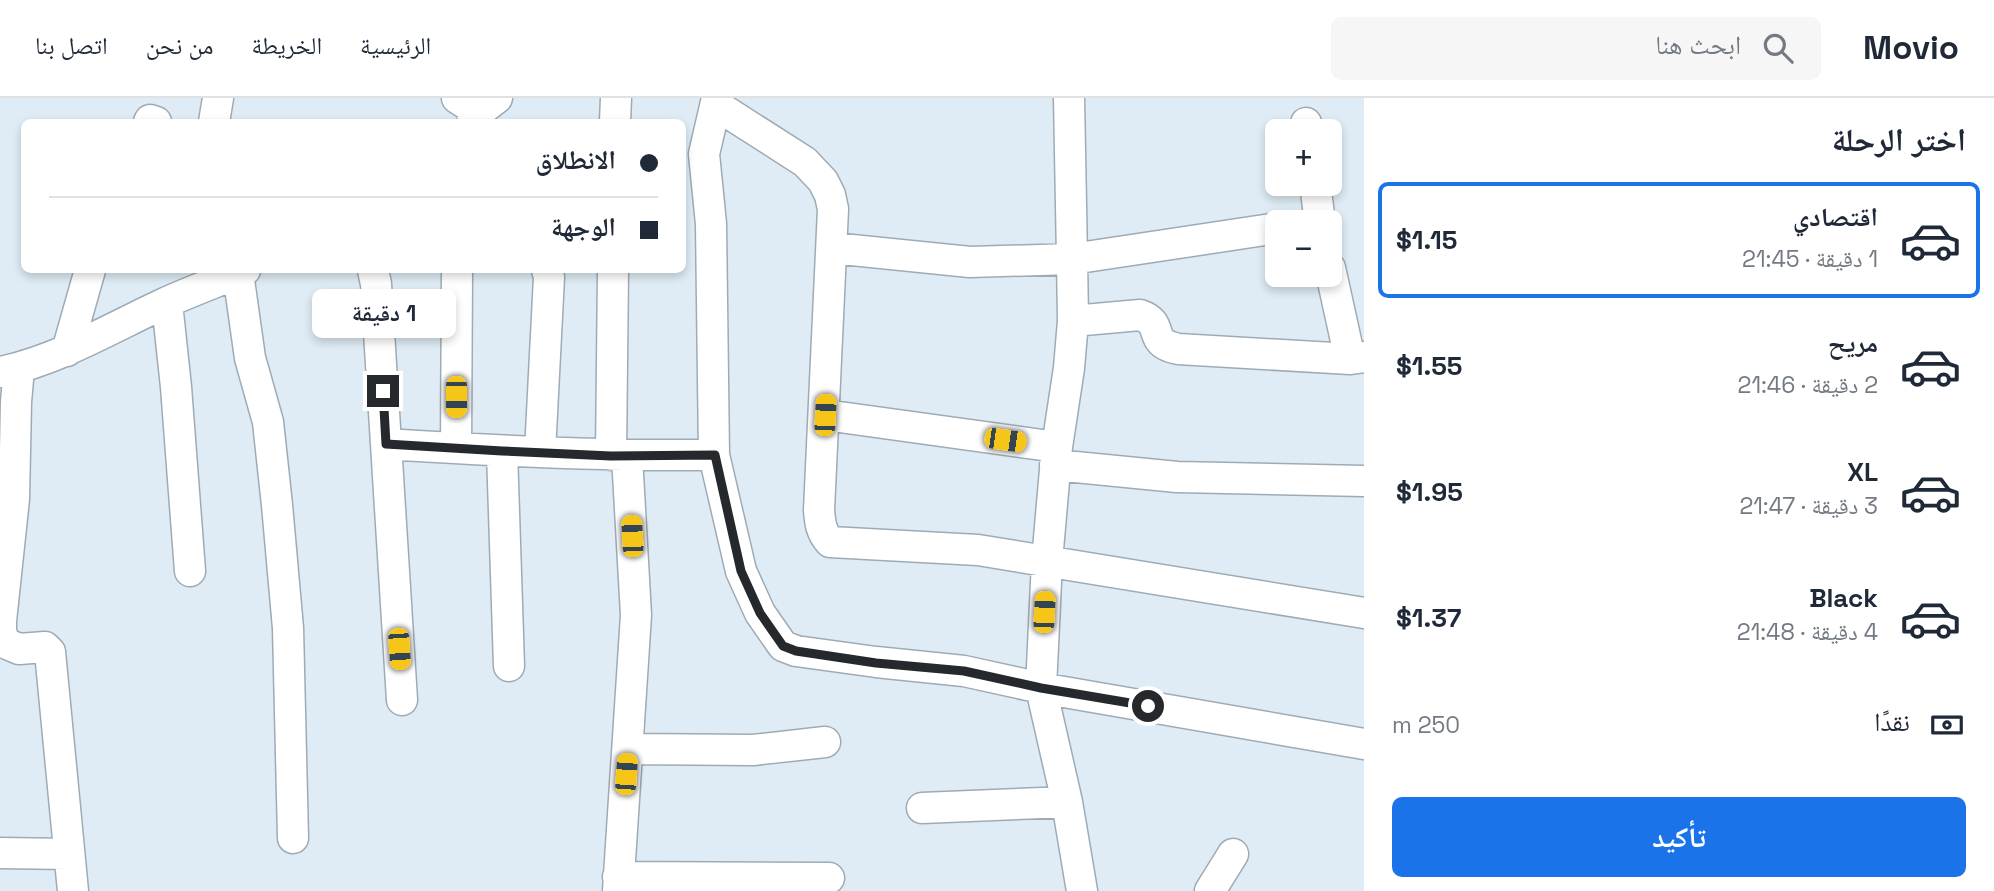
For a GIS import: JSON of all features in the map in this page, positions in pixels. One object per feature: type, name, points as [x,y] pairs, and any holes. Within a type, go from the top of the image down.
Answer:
[{"type":"street","points":[[214,119],[218,98]]},
{"type":"street","points":[[615,119],[616,98]]},
{"type":"street","points":[[1069,98],[1073,321],[1056,456],[1047,561],[1041,688],[1067,802],[1082,891]]},
{"type":"street","points":[[1364,613],[978,550],[830,542],[820,525],[819,510],[834,209],[823,181],[805,162],[717,101],[693,154],[711,224],[715,455],[741,571],[760,613],[783,646],[796,651],[876,663],[964,671],[1041,688],[1364,744]]},
{"type":"street","points":[[832,248],[970,262],[1072,259],[1265,230]]},
{"type":"street","points":[[67,351],[89,273]]},
{"type":"street","points":[[72,891],[50,652],[45,647],[19,649],[5,643],[1,632],[14,499],[16,402],[9,370],[67,351],[237,273]]},
{"type":"street","points":[[242,273],[250,358],[268,422],[288,628],[293,838]]},
{"type":"street","points":[[374,273],[402,700]]},
{"type":"street","points":[[456,448],[457,273]]},
{"type":"street","points":[[540,452],[548,273]]},
{"type":"street","points":[[613,273],[619,456],[636,615],[618,884],[829,878]]},
{"type":"street","points":[[1073,321],[1140,315],[1150,318],[1165,345],[1178,349],[1357,358],[1336,287]]},
{"type":"street","points":[[167,303],[191,571]]},
{"type":"street","points":[[825,415],[1177,477],[1364,481]]},
{"type":"street","points":[[386,444],[619,456],[715,455]]},
{"type":"street","points":[[502,451],[509,666]]},
{"type":"street","points":[[628,749],[753,750],[825,742]]},
{"type":"street","points":[[922,808],[1067,802]]},
{"type":"street","points":[[0,853],[69,855]]},
{"type":"street","points":[[1210,891],[1233,853]]},
{"type":"route","points":[[383,391],[386,444],[611,456],[715,455],[741,571],[760,613],[783,646],[796,651],[876,663],[964,671],[1041,688],[1148,706]]}]
